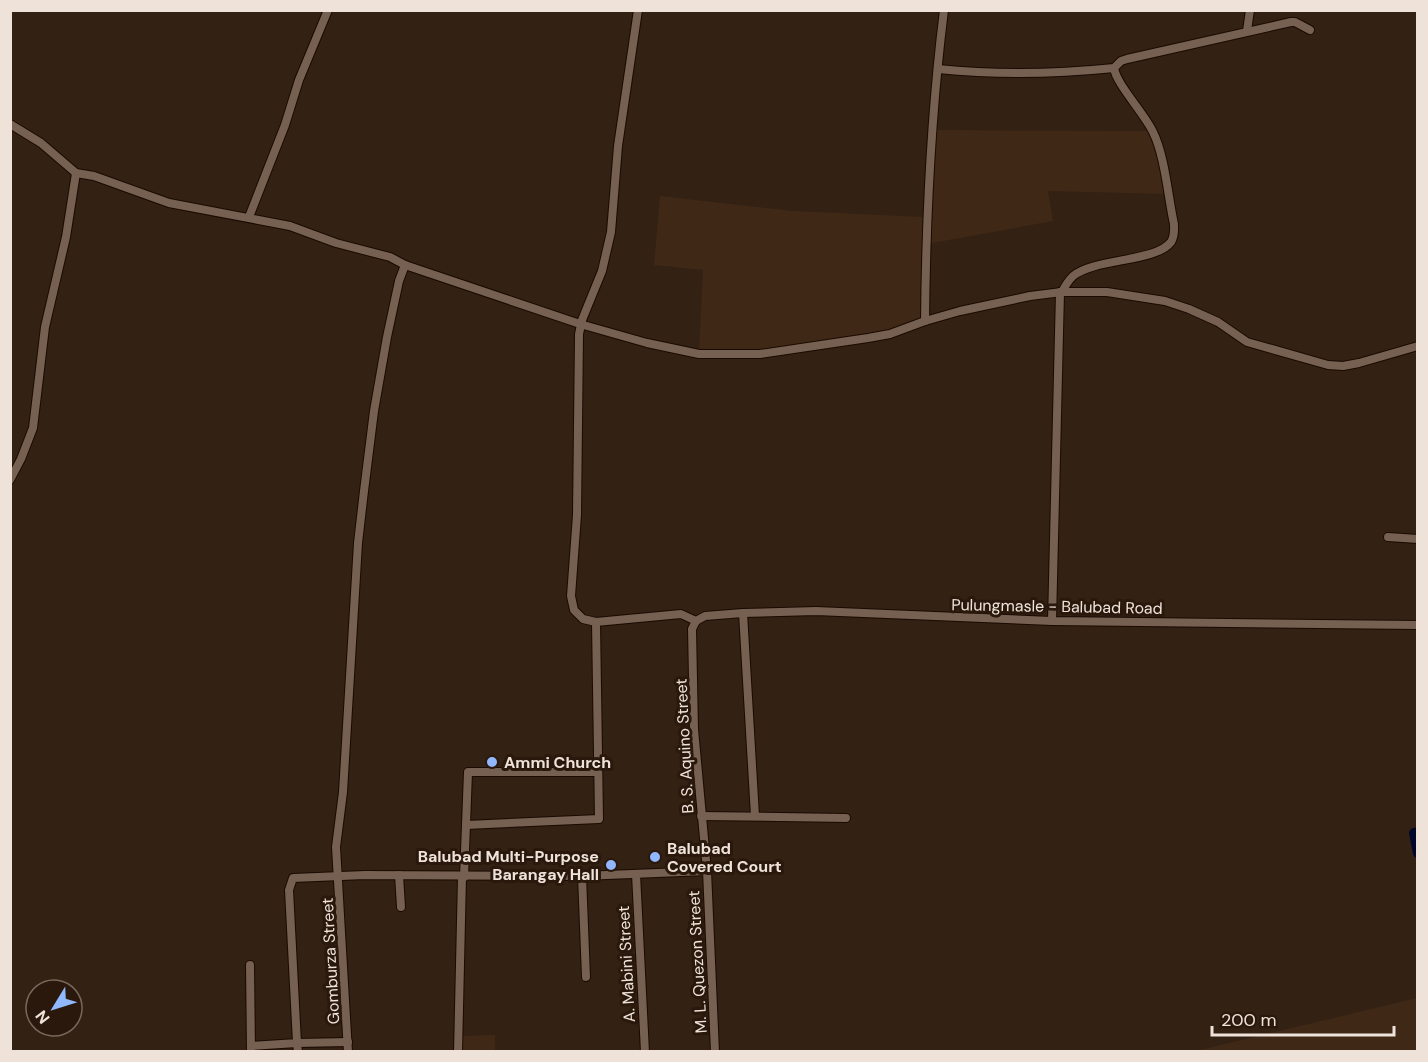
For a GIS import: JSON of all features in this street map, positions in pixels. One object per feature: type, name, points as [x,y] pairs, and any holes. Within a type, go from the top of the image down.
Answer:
[{"type":"street","points":[[249,217],[285,125],[299,80],[328,10]]},
{"type":"street","points":[[638,10],[618,146],[611,232],[602,271],[580,324],[577,515],[571,596],[574,610],[583,619],[596,622],[681,614],[696,621]]},
{"type":"street","points":[[925,321],[928,191],[944,10]]},
{"type":"street","points":[[1247,31],[1250,10]]},
{"type":"street","points":[[938,69],[969,72],[1052,73],[1114,68],[1127,59],[1247,31],[1295,22],[1310,30]]},
{"type":"street","points":[[1052,621],[1061,292],[1074,275],[1094,266],[1147,255],[1168,245],[1173,237],[1174,224],[1154,134],[1138,106],[1117,78],[1114,68]]},
{"type":"street","points":[[10,124],[41,143],[76,173],[94,176],[169,203],[290,226],[336,243],[390,257],[405,265],[580,324],[647,343],[699,354],[728,355],[790,351],[868,338],[890,334],[925,321],[1030,296],[1061,292],[1107,292],[1165,301],[1218,322],[1247,342],[1328,365],[1343,366],[1359,363],[1418,346]]},
{"type":"street","points":[[10,480],[33,428],[45,327],[66,237],[76,173]]},
{"type":"street","points":[[298,1047],[289,890],[293,878],[339,877],[336,847],[343,792],[358,543],[374,411],[387,336],[399,281],[405,265]]},
{"type":"street","points":[[1388,537],[1418,539]]},
{"type":"street","name":"Pulungmasle - Balubad Road","points":[[696,621],[705,616],[816,611],[1052,621],[1418,625]]},
{"type":"street","points":[[743,613],[755,816]]},
{"type":"street","name":"B. S. Aquino Street","points":[[696,621],[692,629],[694,729],[706,871]]},
{"type":"street","points":[[466,825],[599,819],[596,622]]},
{"type":"street","points":[[458,1052],[468,772],[598,772]]},
{"type":"street","points":[[701,816],[846,818]]},
{"type":"street","name":"Gomburza Street","points":[[348,1052],[339,877],[582,876],[706,871]]},
{"type":"street","name":"M. L. Quezon Street","points":[[706,871],[715,1052]]},
{"type":"street","name":"A. Mabini Street","points":[[636,874],[645,1052]]},
{"type":"street","points":[[399,875],[400,907]]},
{"type":"street","points":[[582,876],[586,977]]},
{"type":"street","points":[[250,965],[251,1049],[348,1042]]},
{"type":"shaded area","points":[[933,130],[1150,131],[1161,164],[1166,194],[1048,191],[1053,221],[927,244]]},
{"type":"shaded area","points":[[660,196],[793,211],[924,217],[920,319],[914,326],[759,354],[699,353],[703,270],[654,265]]},
{"type":"shaded area","points":[[1417,998],[1417,1051],[1196,1051]]},
{"type":"shaded area","points":[[495,1035],[495,1051],[459,1052],[459,1036]]},
{"type":"waterway","points":[[1418,832],[1414,833],[1418,853]]},
{"type":"place","name":"Ammi Church","points":[[492,762]]},
{"type":"place","name":"Balubad Covered Court","points":[[655,857]]},
{"type":"place","name":"Balubad Multi-Purpose Barangay Hall","points":[[611,865]]}]
